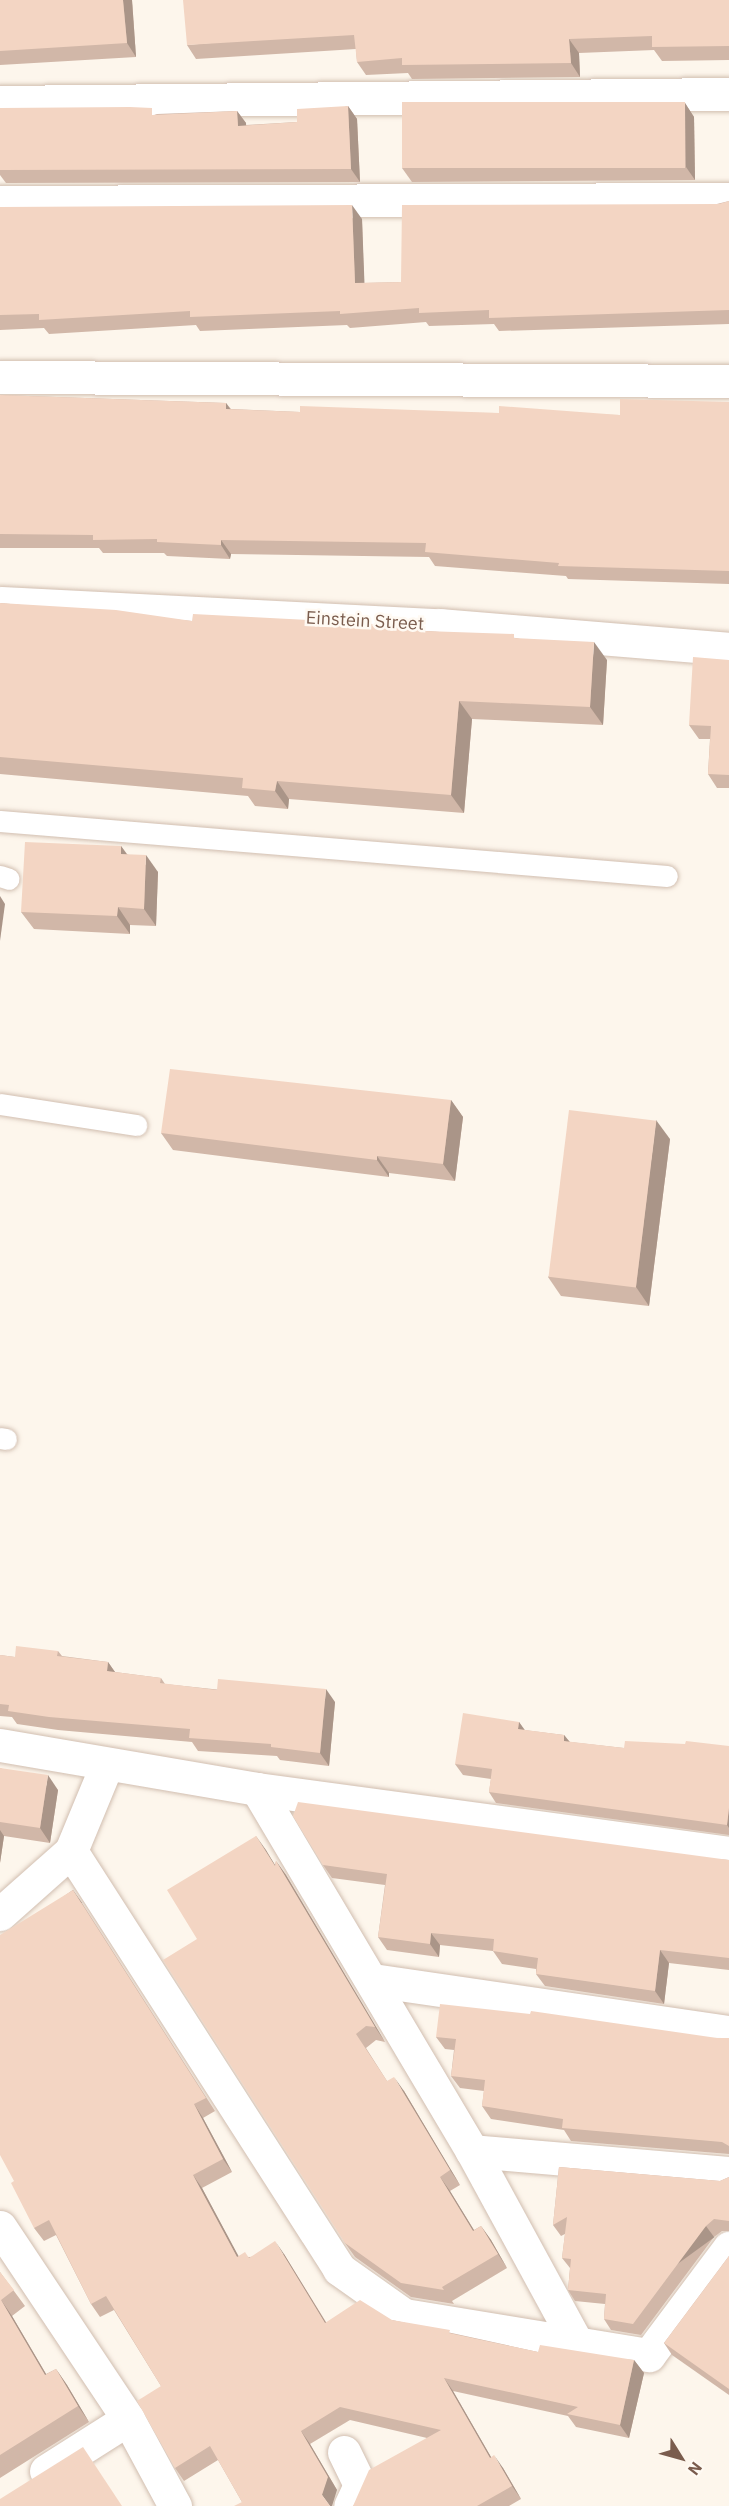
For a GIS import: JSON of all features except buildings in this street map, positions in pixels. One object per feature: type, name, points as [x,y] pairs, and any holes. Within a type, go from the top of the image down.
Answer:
[{"type":"street","points":[[0,102],[729,94]]},
{"type":"street","points":[[0,202],[729,199]]},
{"type":"street","points":[[0,377],[729,381]]},
{"type":"street","name":"Einstein Street","points":[[0,603],[440,625],[729,649]]},
{"type":"street","points":[[0,1745],[257,1789],[729,1853]]},
{"type":"street","points":[[0,1914],[70,1851],[107,1764]]},
{"type":"street","points":[[257,1789],[472,2151],[576,2342]]},
{"type":"street","points":[[70,1851],[339,2269],[404,2315],[649,2355],[729,2248]]},
{"type":"street","points":[[372,1980],[729,2032]]},
{"type":"street","points":[[472,2151],[729,2173]]},
{"type":"street","points":[[0,2227],[128,2419],[175,2506]]},
{"type":"street","points":[[20,2488],[128,2419]]},
{"type":"street","points":[[345,2452],[360,2485],[350,2506]]},
{"type":"lane","points":[[0,821],[668,876]]},
{"type":"lane","points":[[0,1104],[136,1125]]}]
